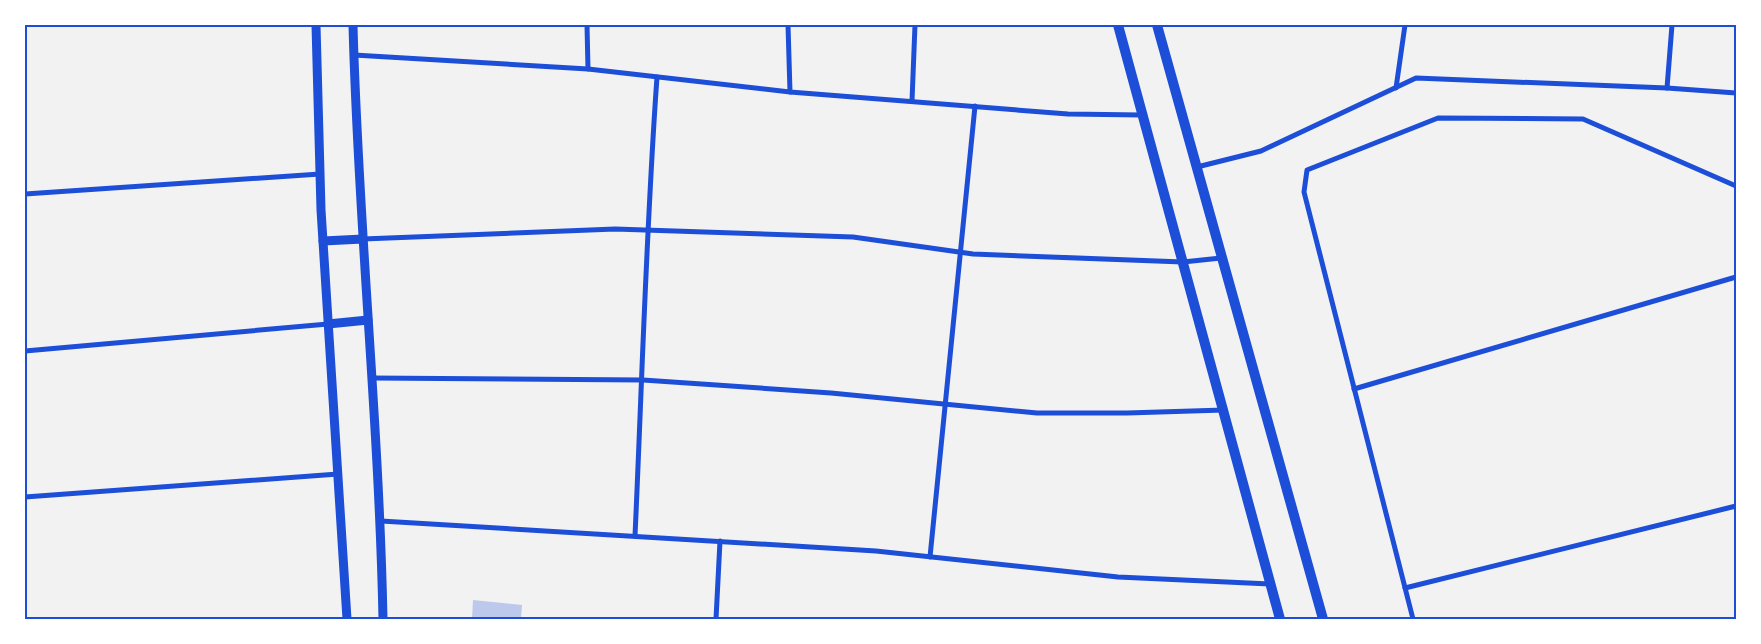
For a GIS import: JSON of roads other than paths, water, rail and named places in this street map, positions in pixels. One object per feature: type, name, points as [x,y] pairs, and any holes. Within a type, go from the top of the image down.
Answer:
[{"type":"main road","points":[[1118,25],[1280,619]]},
{"type":"main road","points":[[1157,25],[1323,619]]},
{"type":"street","points":[[316,25],[323,241],[347,619]]},
{"type":"street","points":[[353,25],[355,110],[381,521],[383,619]]},
{"type":"street","points":[[587,25],[588,69]]},
{"type":"street","points":[[788,25],[790,92]]},
{"type":"street","points":[[912,101],[915,25]]},
{"type":"street","points":[[1396,88],[1404,25]]},
{"type":"street","points":[[1667,88],[1672,25]]},
{"type":"street","points":[[354,55],[588,69],[790,92],[1068,114],[1143,115]]},
{"type":"street","points":[[635,536],[646,230],[657,77]]},
{"type":"street","points":[[1197,167],[1260,151],[1416,78],[1667,88],[1736,94]]},
{"type":"street","points":[[930,557],[944,404],[976,106]]},
{"type":"street","points":[[1413,619],[1304,192],[1307,170],[1438,118],[1583,119],[1736,186]]},
{"type":"street","points":[[25,194],[320,174]]},
{"type":"street","points":[[323,241],[615,229],[853,237],[960,252],[1183,262],[1222,258]]},
{"type":"street","points":[[1354,389],[1736,277]]},
{"type":"street","points":[[25,351],[368,320]]},
{"type":"street","points":[[371,378],[642,380],[831,393],[1037,412],[1127,413],[1224,410]]},
{"type":"street","points":[[25,497],[338,474]]},
{"type":"street","points":[[1405,588],[1736,506]]},
{"type":"street","points":[[381,521],[720,541],[930,557],[1118,577],[1271,584]]},
{"type":"street","points":[[716,619],[720,541]]}]
